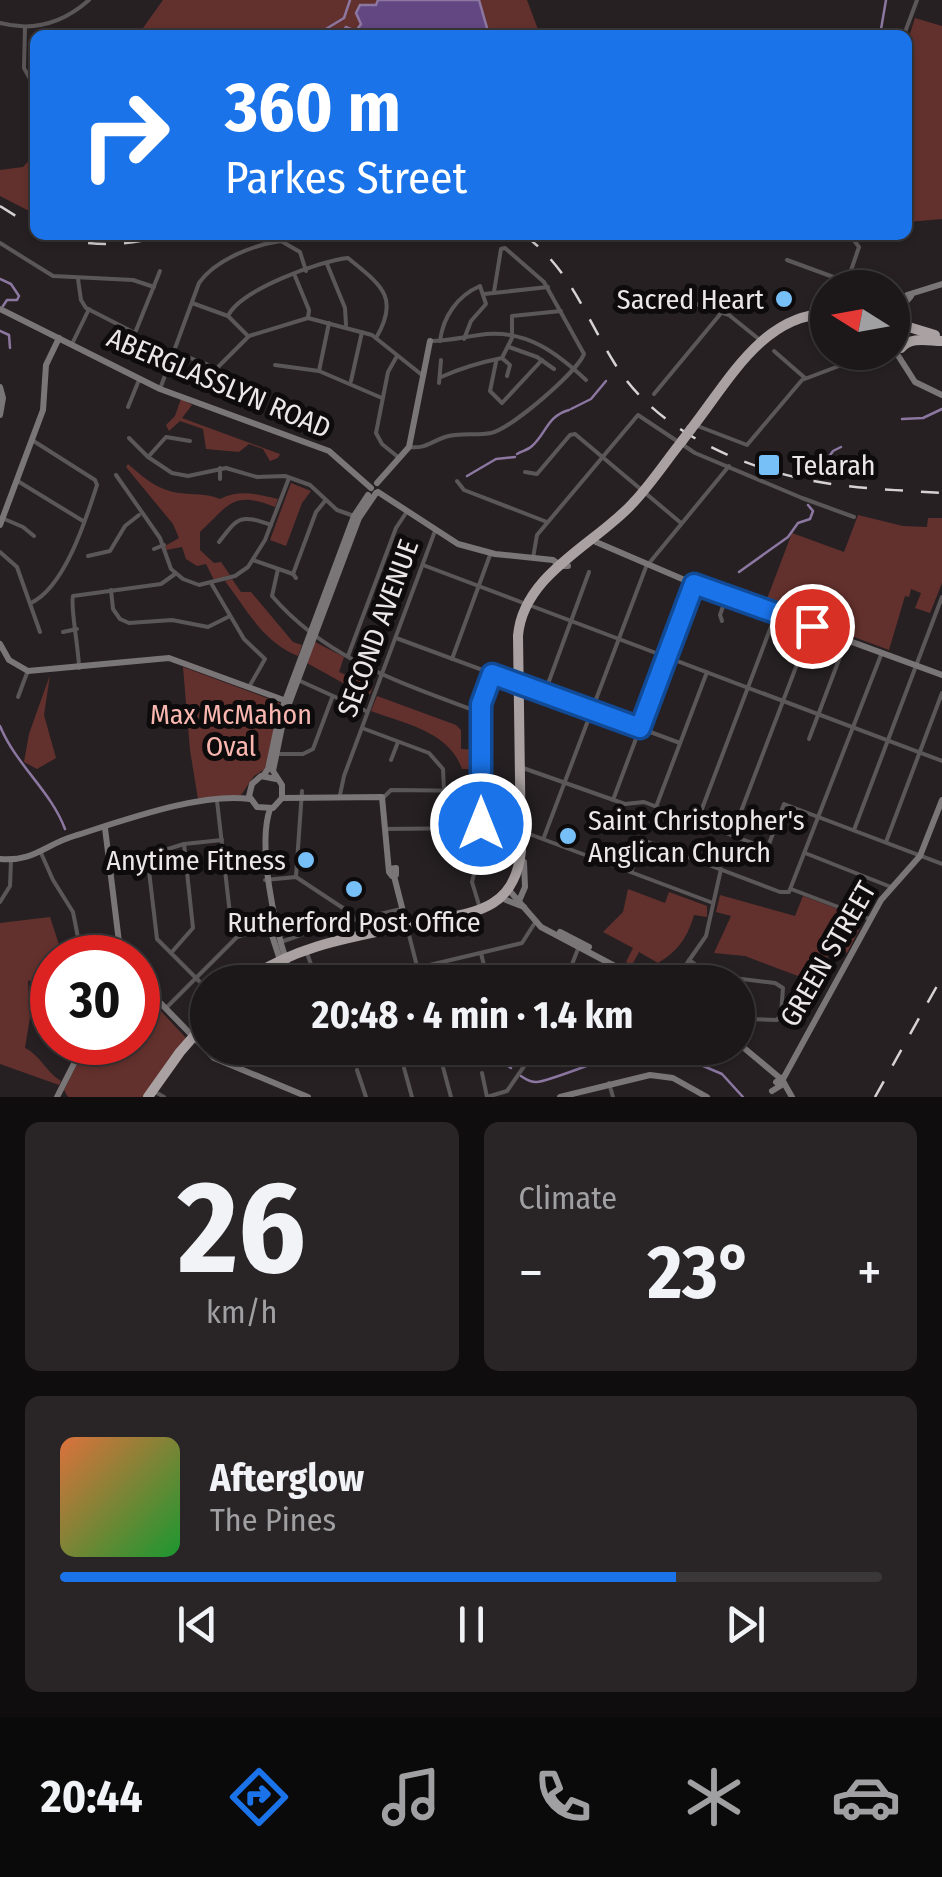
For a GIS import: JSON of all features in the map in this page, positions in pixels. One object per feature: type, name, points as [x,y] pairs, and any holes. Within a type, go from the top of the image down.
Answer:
[{"type":"highway","points":[[564,566],[596,542],[644,493],[694,428],[789,321],[810,318]]},
{"type":"highway","points":[[910,327],[942,339]]},
{"type":"highway","points":[[910,340],[920,336],[942,339]]},
{"type":"highway","points":[[277,965],[342,940],[485,913],[514,898],[524,862],[521,684],[522,629],[527,605],[644,493]]},
{"type":"highway","points":[[514,898],[521,855],[523,768]]},
{"type":"highway","points":[[278,965],[514,898]]},
{"type":"highway","points":[[156,1094],[190,1045]]},
{"type":"street","points":[[0,22],[25,27],[54,22],[89,0]]},
{"type":"street","points":[[906,30],[917,0]]},
{"type":"street","points":[[25,27],[24,68],[30,79]]},
{"type":"street","points":[[851,270],[859,247],[854,240]]},
{"type":"street","points":[[160,389],[206,272],[223,261],[281,242],[294,246],[306,271]]},
{"type":"street","points":[[0,243],[46,273],[78,280],[133,280],[154,287]]},
{"type":"street","points":[[409,447],[424,448],[444,437],[506,428],[574,369],[584,354],[548,287],[529,266],[503,248],[494,292]]},
{"type":"street","points":[[228,316],[239,300],[294,275],[348,258],[387,298],[386,315],[376,338]]},
{"type":"street","points":[[787,260],[811,270]]},
{"type":"street","points":[[327,264],[345,308],[345,327]]},
{"type":"street","points":[[78,280],[81,300],[89,310],[135,333],[160,271]]},
{"type":"street","points":[[294,275],[309,310],[308,318]]},
{"type":"street","points":[[910,294],[942,284]]},
{"type":"street","points":[[440,341],[446,319],[460,299],[478,286],[484,294],[484,307],[471,321],[464,339]]},
{"type":"street","points":[[484,294],[548,287]]},
{"type":"street","points":[[910,298],[916,292]]},
{"type":"street","points":[[681,299],[722,312],[805,378]]},
{"type":"street","points":[[192,303],[228,316],[248,336]]},
{"type":"street","name":"ABERGLASSLYN ROAD","points":[[0,309],[160,389],[329,451],[376,488]]},
{"type":"street","points":[[72,344],[89,310]]},
{"type":"street","points":[[542,360],[502,403],[490,391],[499,359],[509,348],[512,316],[561,311]]},
{"type":"street","points":[[654,394],[722,312]]},
{"type":"street","points":[[174,352],[217,368],[248,336],[308,318],[376,338],[422,374]]},
{"type":"street","points":[[319,371],[330,324]]},
{"type":"street","points":[[351,382],[362,332]]},
{"type":"street","points":[[247,797],[253,781],[268,771],[287,701],[356,517],[409,447],[430,341],[511,335],[547,348],[586,380]]},
{"type":"street","points":[[34,536],[23,528],[1,522],[44,405],[46,365],[58,338]]},
{"type":"street","points":[[509,348],[542,360],[554,370]]},
{"type":"street","points":[[398,356],[390,364],[378,439],[401,460]]},
{"type":"street","points":[[442,360],[440,380],[482,360],[499,359],[510,364],[508,376]]},
{"type":"street","points":[[274,366],[319,371],[382,398]]},
{"type":"street","points":[[694,428],[746,445],[805,378],[827,370]]},
{"type":"street","points":[[906,370],[915,382],[942,394]]},
{"type":"street","points":[[128,407],[140,378]]},
{"type":"street","points":[[0,388],[4,398],[0,415]]},
{"type":"street","points":[[534,558],[536,535],[640,415],[682,443],[729,466],[854,517]]},
{"type":"street","points":[[163,429],[166,437]]},
{"type":"street","points":[[525,472],[537,474],[571,434],[681,524]]},
{"type":"street","points":[[166,437],[190,441]]},
{"type":"street","points":[[148,457],[166,437]]},
{"type":"street","points":[[129,438],[168,472],[183,476],[220,468],[289,478],[310,485],[337,510],[356,517]]},
{"type":"street","points":[[31,603],[45,594],[62,571],[96,481],[32,440]]},
{"type":"street","points":[[246,474],[250,465]]},
{"type":"street","points":[[544,837],[648,564],[729,466]]},
{"type":"street","points":[[220,468],[220,479]]},
{"type":"street","points":[[116,474],[164,546],[176,574],[191,584],[211,583],[239,574],[253,560],[289,478]]},
{"type":"street","points":[[16,480],[83,521]]},
{"type":"street","points":[[457,481],[464,490],[547,522]]},
{"type":"street","points":[[376,488],[458,544],[491,553],[553,560],[564,566]]},
{"type":"street","points":[[253,560],[294,576],[316,512],[326,500]]},
{"type":"street","points":[[348,656],[396,528],[406,512]]},
{"type":"street","points":[[88,556],[110,551],[124,526],[140,514]]},
{"type":"street","points":[[219,542],[241,518],[271,525]]},
{"type":"street","name":"SECOND AVENUE","points":[[340,793],[435,531]]},
{"type":"street","points":[[596,542],[694,584],[942,675]]},
{"type":"street","points":[[154,549],[164,546]]},
{"type":"street","points":[[0,552],[17,567],[40,632]]},
{"type":"street","points":[[452,659],[491,553]]},
{"type":"street","points":[[422,565],[942,761]]},
{"type":"street","points":[[278,570],[272,596],[311,636],[382,676],[481,713]]},
{"type":"street","points":[[544,692],[589,572]]},
{"type":"street","points":[[79,668],[78,630],[70,600],[80,594],[162,584],[176,574]]},
{"type":"street","points":[[211,583],[250,646],[265,659],[249,687]]},
{"type":"street","points":[[612,800],[694,584]]},
{"type":"street","points":[[111,590],[114,610],[129,623],[172,620],[212,626],[230,616]]},
{"type":"street","points":[[722,621],[720,614],[726,596]]},
{"type":"street","points":[[854,830],[941,600]]},
{"type":"street","points":[[697,822],[776,612]]},
{"type":"street","points":[[113,628],[120,619]]},
{"type":"street","points":[[212,626],[214,637]]},
{"type":"street","points":[[732,835],[812,626]]},
{"type":"street","points":[[63,632],[78,630]]},
{"type":"street","points":[[396,638],[680,743]]},
{"type":"street","points":[[808,739],[847,638]]},
{"type":"street","points":[[0,644],[9,660],[28,670],[169,658],[287,701]]},
{"type":"street","points":[[789,891],[882,652]]},
{"type":"street","points":[[18,697],[28,670]]},
{"type":"street","points":[[656,807],[707,672]]},
{"type":"street","points":[[480,909],[472,880],[480,853],[482,700],[492,674]]},
{"type":"street","points":[[296,678],[368,712]]},
{"type":"street","points":[[886,842],[942,693]]},
{"type":"street","points":[[273,754],[311,751],[332,698]]},
{"type":"street","points":[[362,728],[432,756],[443,769],[444,790]]},
{"type":"street","points":[[391,760],[398,742]]},
{"type":"street","points":[[273,754],[273,770],[283,794]]},
{"type":"street","points":[[523,768],[612,800],[656,807],[762,847],[769,844],[784,804],[942,864]]},
{"type":"street","points":[[263,776],[276,778]]},
{"type":"street","points":[[267,880],[270,809],[283,794],[384,796],[391,790],[479,791]]},
{"type":"street","points":[[296,877],[302,793]]},
{"type":"street","points":[[384,796],[393,872],[407,928]]},
{"type":"street","points":[[0,859],[41,854],[66,838],[177,806],[247,797]]},
{"type":"street","points":[[247,797],[263,816],[272,928],[283,962]]},
{"type":"street","name":"GREEN STREET","points":[[780,1086],[870,920],[891,887],[920,856],[942,800]]},
{"type":"street","points":[[217,801],[230,914],[237,937]]},
{"type":"street","points":[[260,809],[270,809]]},
{"type":"street","points":[[105,828],[120,935]]},
{"type":"street","points":[[386,829],[478,828]]},
{"type":"street","points":[[524,832],[713,903]]},
{"type":"street","points":[[110,867],[184,844],[222,840]]},
{"type":"street","points":[[631,872],[643,840],[870,920]]},
{"type":"street","points":[[171,953],[193,928],[184,844]]},
{"type":"street","points":[[592,856],[596,847]]},
{"type":"street","points":[[805,853],[891,887]]},
{"type":"street","points":[[41,854],[73,912],[78,935]]},
{"type":"street","points":[[146,854],[158,939],[190,972]]},
{"type":"street","points":[[0,902],[10,886],[11,860]]},
{"type":"street","points":[[686,965],[706,936],[721,869]]},
{"type":"street","points":[[393,872],[416,965]]},
{"type":"street","points":[[267,880],[296,877],[354,919]]},
{"type":"street","points":[[514,898],[536,921],[620,965]]},
{"type":"street","points":[[281,942],[401,909]]},
{"type":"street","points":[[429,965],[524,942],[536,921]]},
{"type":"street","points":[[209,965],[237,937],[272,928]]},
{"type":"street","points":[[272,928],[281,942],[283,962]]},
{"type":"street","points":[[572,965],[580,944]]},
{"type":"street","points":[[580,944],[615,965]]},
{"type":"street","points":[[480,952],[483,965]]},
{"type":"street","points":[[308,956],[310,965]]},
{"type":"street","points":[[690,960],[697,965]]},
{"type":"street","points":[[755,981],[783,988],[782,1014],[777,1020],[755,1019]]},
{"type":"street","points":[[165,1008],[190,984]]},
{"type":"street","points":[[160,1003],[190,1035]]},
{"type":"street","points":[[755,1062],[780,1086]]},
{"type":"street","points":[[57,1097],[73,1065]]},
{"type":"street","points":[[228,1065],[308,1097]]},
{"type":"street","points":[[442,1065],[451,1097]]},
{"type":"street","points":[[482,1074],[487,1097],[498,1096],[509,1089],[528,1065]]},
{"type":"street","points":[[404,1068],[411,1097]]},
{"type":"street","points":[[357,1070],[366,1097]]},
{"type":"street","points":[[560,1097],[641,1076],[661,1076],[684,1083],[707,1097]]},
{"type":"street","points":[[610,1083],[613,1097]]},
{"type":"green space","points":[[163,0],[527,0],[538,30],[142,30]]},
{"type":"green space","points":[[915,18],[942,26],[942,219],[912,222],[912,30]]},
{"type":"green space","points":[[30,159],[30,211],[0,196],[0,170],[23,167]]},
{"type":"green space","points":[[181,399],[192,405],[182,418],[280,454],[278,458],[270,461],[263,449],[249,444],[239,452],[206,449],[203,429],[180,421],[169,431],[166,425],[175,416]]},
{"type":"green space","points":[[128,464],[151,482],[171,491],[220,499],[242,493],[278,499],[275,507],[249,500],[232,503],[200,532],[200,550],[214,563],[221,562],[230,575],[214,580],[206,564],[197,566],[186,559],[182,547],[166,550],[165,546],[179,538],[173,524],[126,467]]},
{"type":"green space","points":[[291,483],[311,491],[302,503],[286,546],[270,540]]},
{"type":"green space","points":[[858,515],[903,526],[927,527],[928,518],[942,518],[942,583],[930,613],[915,608],[921,593],[911,589],[909,597],[905,596],[889,650],[765,604],[792,533],[844,552]]},
{"type":"green space","points":[[232,579],[241,592],[251,592],[293,642],[302,645],[298,656],[275,642],[257,624],[225,581]]},
{"type":"green space","points":[[315,642],[344,657],[339,672],[373,686],[370,694],[307,663]]},
{"type":"green space","name":"Max McMahon Oval","points":[[183,667],[280,703],[265,769],[254,776],[241,795],[198,799]]},
{"type":"green space","points":[[50,675],[44,715],[56,758],[37,769],[24,762],[29,734]]},
{"type":"green space","points":[[377,696],[456,725],[461,730],[461,749],[479,750],[479,769],[462,769],[456,756],[436,737],[371,711]]},
{"type":"green space","points":[[628,889],[665,903],[669,892],[707,906],[707,917],[694,915],[672,953],[658,963],[639,952],[632,965],[626,962],[633,948],[603,932],[623,912]]},
{"type":"green space","points":[[720,895],[795,916],[803,896],[862,918],[863,922],[847,953],[833,946],[814,982],[745,956],[714,953],[731,916],[716,912]]},
{"type":"green space","points":[[50,917],[56,935],[30,935],[30,1017],[25,1048],[30,1052],[30,1065],[44,1065],[61,1081],[59,1085],[0,1064],[0,923]]},
{"type":"green space","points":[[160,1010],[186,1038],[145,1097],[68,1097],[64,1090],[77,1065],[160,1065]]},
{"type":"shaded area","points":[[378,0],[479,0],[488,30],[357,30],[361,24],[356,13],[360,5],[376,5]]},
{"type":"waterway","points":[[324,30],[344,18],[350,0]]},
{"type":"waterway","points":[[881,30],[886,0]]},
{"type":"waterway","points":[[0,279],[11,284],[19,296],[3,306]]},
{"type":"waterway","points":[[0,331],[9,335],[10,348]]},
{"type":"waterway","points":[[571,409],[591,399],[606,381]]},
{"type":"waterway","points":[[902,419],[923,418],[942,409]]},
{"type":"waterway","points":[[517,454],[537,441],[551,421],[569,410]]},
{"type":"waterway","points":[[817,474],[833,451],[841,447]]},
{"type":"waterway","points":[[467,476],[496,459],[515,457]]},
{"type":"waterway","points":[[739,572],[788,537],[798,523],[810,519],[813,511],[808,505]]},
{"type":"waterway","points":[[0,726],[65,829]]},
{"type":"waterway","points":[[506,1065],[511,1068]]},
{"type":"waterway","points":[[521,1076],[542,1081],[588,1065]]},
{"type":"waterway","points":[[701,1065],[722,1074],[743,1097]]},
{"type":"railway","points":[[0,206],[30,225]]},
{"type":"railway","points":[[73,240],[109,244],[143,240]]},
{"type":"railway","points":[[530,240],[565,278],[632,387],[653,408],[702,442],[757,466],[813,481],[942,493]]},
{"type":"railway","points":[[875,1097],[942,977]]},
{"type":"place","name":"Sacred Heart","points":[[784,299]]},
{"type":"place","name":"Telarah","points":[[769,465]]},
{"type":"place","name":"Saint Christopher's Anglican Church","points":[[568,836]]},
{"type":"place","name":"Anytime Fitness","points":[[306,860]]},
{"type":"place","name":"Rutherford Post Office","points":[[354,889]]},
{"type":"route","points":[[481,824],[481,704],[492,674],[640,728],[694,584],[812,626]]}]
